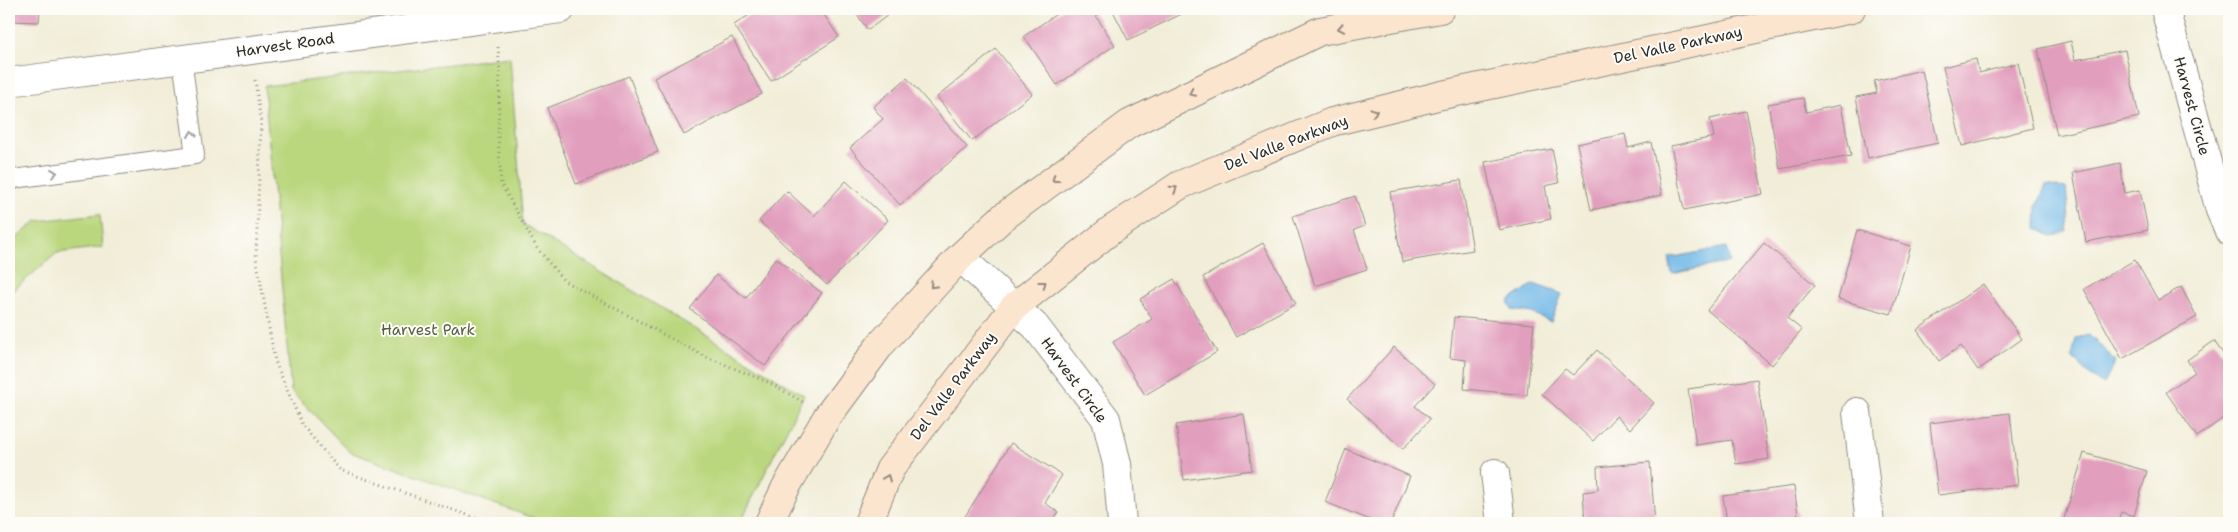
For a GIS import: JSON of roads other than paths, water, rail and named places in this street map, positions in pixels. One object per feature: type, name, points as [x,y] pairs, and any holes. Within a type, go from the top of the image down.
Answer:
[{"type":"main road","points":[[769,523],[786,487],[827,417],[881,344],[960,256],[1002,218],[1129,124],[1320,31],[1440,9]]},
{"type":"main road","name":"Del Valle Parkway","points":[[868,523],[890,469],[1014,307],[1111,230],[1180,185],[1332,122],[1442,95],[1851,9]]},
{"type":"street","name":"Harvest Road","points":[[9,82],[561,9]]},
{"type":"street","name":"Harvest Circle","points":[[2165,9],[2220,210],[2229,231]]},
{"type":"street","name":"Harvest Circle","points":[[960,256],[1035,326],[1106,420],[1117,464],[1122,523]]},
{"type":"street","points":[[1857,412],[1870,523]]},
{"type":"street","points":[[1495,473],[1501,523]]},
{"type":"lane","points":[[9,184],[12,179],[195,155],[182,59]]},
{"type":"water","points":[[2046,185],[2066,188],[2069,218],[2067,231],[2053,237],[2036,228],[2037,206]]},
{"type":"water","points":[[1726,247],[1730,262],[1672,274],[1669,258]]},
{"type":"water","points":[[1534,284],[1562,294],[1551,322],[1532,313],[1512,310],[1508,301]]},
{"type":"water","points":[[2089,335],[2116,361],[2104,384],[2092,377],[2072,358],[2076,338]]},
{"type":"park label","name":"Harvest Park","points":[[428,330]]}]
